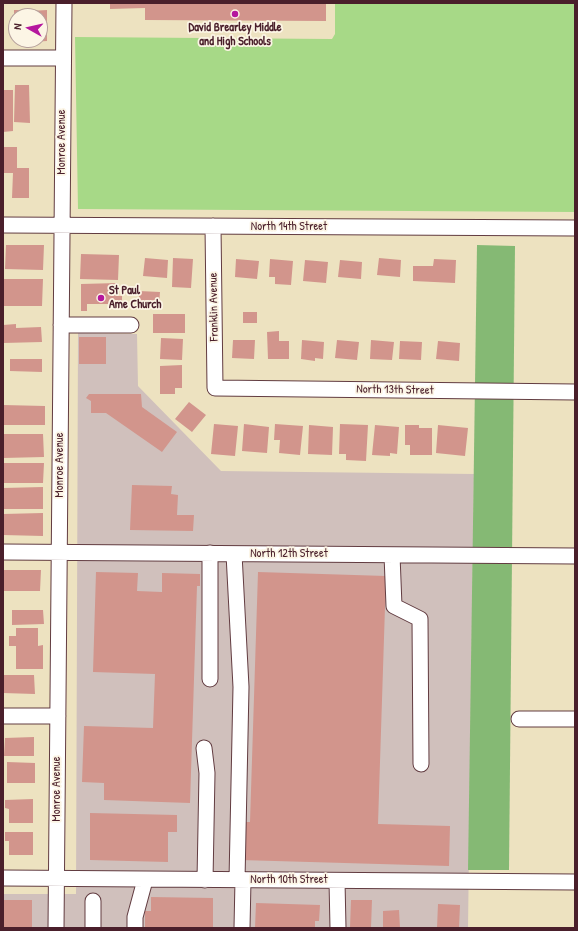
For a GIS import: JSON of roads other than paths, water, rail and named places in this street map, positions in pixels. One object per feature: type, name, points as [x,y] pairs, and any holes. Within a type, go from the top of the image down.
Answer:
[{"type":"street","name":"Monroe Avenue","points":[[56,928],[64,3]]},
{"type":"street","points":[[3,58],[63,58]]},
{"type":"street","name":"North 14th Street","points":[[3,225],[575,228]]},
{"type":"street","name":"Franklin Avenue","points":[[213,226],[215,388]]},
{"type":"street","points":[[61,325],[131,325]]},
{"type":"street","name":"North 13th Street","points":[[215,388],[575,392]]},
{"type":"street","name":"North 12th Street","points":[[3,552],[575,556]]},
{"type":"street","points":[[210,554],[210,679]]},
{"type":"street","points":[[234,554],[241,687],[240,880],[242,928]]},
{"type":"street","points":[[392,555],[394,606],[420,619],[421,764]]},
{"type":"street","points":[[3,716],[58,716]]},
{"type":"street","points":[[519,718],[575,719]]},
{"type":"street","points":[[204,748],[207,773],[205,880]]},
{"type":"street","name":"North 10th Street","points":[[3,878],[575,882]]},
{"type":"street","points":[[135,928],[135,917],[145,880]]},
{"type":"street","points":[[337,881],[338,928]]},
{"type":"street","points":[[93,901],[93,928]]},
{"type":"place","name":"David Brearley Middle and High Schools","points":[[235,14]]},
{"type":"place","name":"St Paul Ame Church","points":[[101,298]]}]
